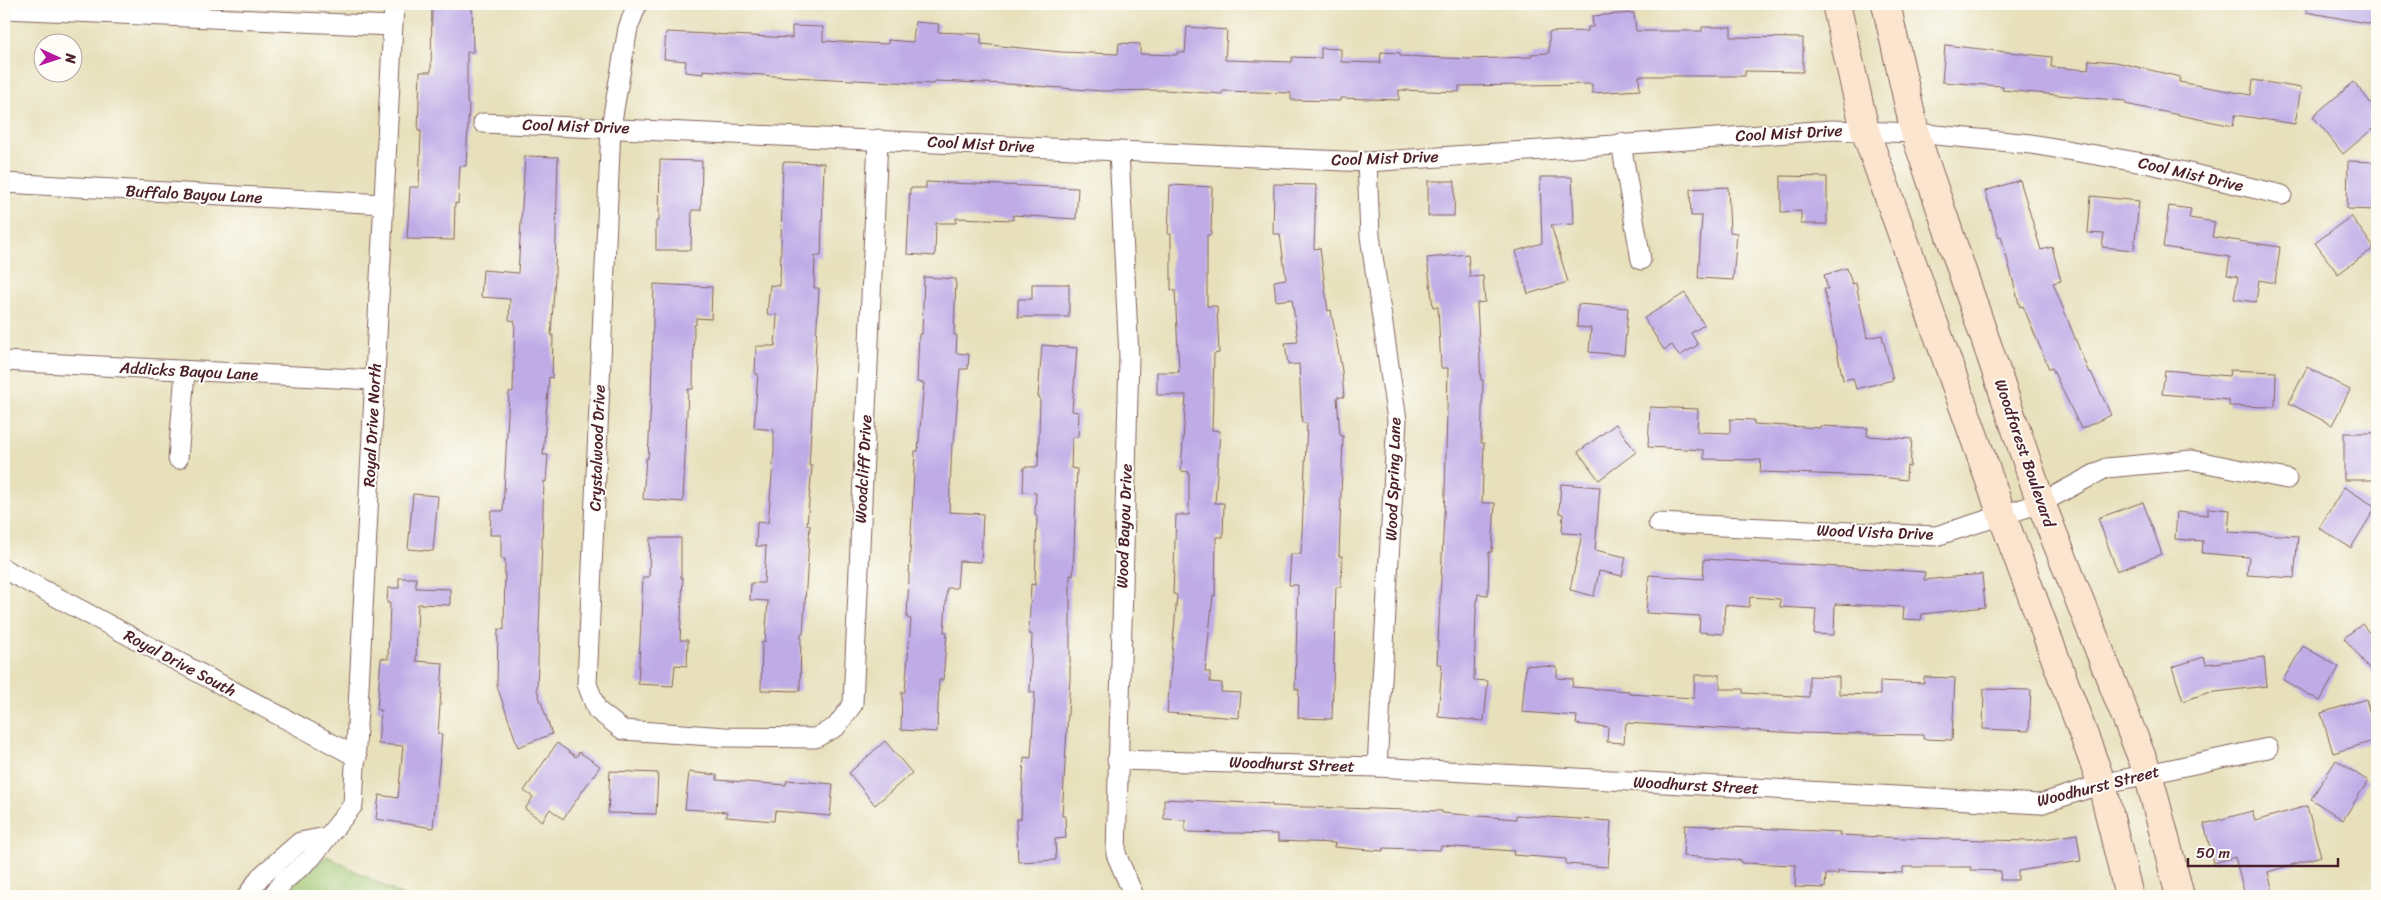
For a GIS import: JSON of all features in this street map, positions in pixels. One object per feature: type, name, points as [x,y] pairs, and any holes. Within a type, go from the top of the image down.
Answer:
[{"type":"street","name":"Royal Drive North","points":[[272,896],[284,881],[311,858],[353,805],[357,757],[374,380],[394,4]]},
{"type":"street","name":"Crystalwood Drive","points":[[637,4],[628,28],[611,127],[587,684],[596,710],[623,730],[726,737],[773,738]]},
{"type":"street","points":[[1836,4],[1865,130],[2002,515],[2102,784],[2129,896]]},
{"type":"street","name":"Woodforest Boulevard","points":[[1886,4],[1915,133],[2041,503],[2148,773],[2180,896]]},
{"type":"street","points":[[4,9],[392,26]]},
{"type":"street","name":"Cool Mist Drive","points":[[483,123],[611,127],[1368,162],[1621,143],[1832,130],[1865,130],[2031,144],[2155,165],[2282,195]]},
{"type":"street","name":"Woodcliff Drive","points":[[773,738],[815,738],[836,727],[853,704],[878,139]]},
{"type":"street","points":[[1621,143],[1641,260]]},
{"type":"street","name":"Wood Bayou Drive","points":[[1119,151],[1129,357],[1116,854],[1134,896]]},
{"type":"street","name":"Wood Spring Lane","points":[[1368,162],[1370,236],[1397,420],[1377,767]]},
{"type":"street","name":"Buffalo Bayou Lane","points":[[4,183],[384,204]]},
{"type":"street","name":"Addicks Bayou Lane","points":[[4,361],[185,372],[374,380]]},
{"type":"street","points":[[178,459],[185,372]]},
{"type":"street","name":"Wood Vista Drive","points":[[1658,523],[1936,536],[2041,503],[2106,468],[2192,460],[2286,479]]},
{"type":"street","name":"Royal Drive South","points":[[4,570],[357,757]]},
{"type":"street","name":"Woodhurst Street","points":[[1117,760],[1377,767],[2040,804],[2102,784],[2268,748]]},
{"type":"street","points":[[247,896],[260,877],[300,842],[326,837]]},
{"type":"green space","points":[[327,856],[403,896],[284,896],[289,888]]},
{"type":"building","points":[[432,4],[472,4],[473,52],[467,52],[467,103],[469,104],[466,166],[460,166],[458,204],[455,203],[454,240],[407,239],[410,187],[419,187],[421,131],[418,131],[420,72],[431,72]]},
{"type":"building","points":[[2307,4],[2377,4],[2377,25],[2306,12]]},
{"type":"building","points":[[1634,13],[1636,31],[1702,31],[1702,27],[1731,27],[1731,37],[1803,38],[1803,72],[1745,71],[1745,76],[1639,76],[1640,90],[1592,93],[1592,84],[1459,86],[1459,92],[1399,90],[1399,100],[1340,98],[1340,101],[1291,100],[1291,93],[1223,91],[1222,94],[1165,90],[1102,91],[1007,84],[935,81],[934,84],[773,76],[703,70],[703,74],[685,72],[686,61],[664,59],[666,32],[792,38],[792,26],[823,27],[823,41],[888,44],[888,40],[913,42],[915,22],[939,24],[938,32],[981,34],[981,44],[1061,52],[1118,54],[1119,43],[1140,44],[1140,54],[1177,55],[1177,52],[1185,53],[1187,27],[1227,30],[1225,60],[1292,62],[1292,57],[1321,58],[1321,48],[1341,49],[1341,62],[1380,63],[1381,52],[1400,53],[1400,56],[1470,59],[1531,57],[1531,54],[1549,53],[1549,32],[1588,31],[1588,27],[1593,27],[1592,16]]},
{"type":"building","points":[[1945,45],[2052,57],[2051,67],[2088,70],[2089,60],[2116,62],[2180,77],[2179,82],[2251,95],[2253,80],[2301,88],[2295,124],[2235,115],[2233,126],[2125,104],[2126,101],[2002,90],[2003,86],[1942,82]]},
{"type":"building","points":[[2354,82],[2377,111],[2377,125],[2343,154],[2313,116]]},
{"type":"building","points":[[525,156],[558,157],[555,275],[551,335],[553,335],[552,378],[549,377],[543,455],[548,455],[546,482],[544,481],[537,690],[552,734],[518,747],[497,686],[498,629],[504,630],[505,559],[501,559],[501,535],[490,535],[491,511],[503,511],[509,392],[513,392],[515,321],[509,320],[510,299],[481,297],[483,270],[518,273]]},
{"type":"building","points":[[660,160],[702,161],[701,210],[692,210],[691,250],[656,250],[656,221],[659,221]]},
{"type":"building","points":[[2348,161],[2377,162],[2377,210],[2347,209]]},
{"type":"building","points":[[783,162],[824,163],[821,256],[815,256],[814,288],[819,288],[809,466],[812,466],[807,525],[810,525],[803,634],[801,633],[800,691],[761,690],[762,642],[765,642],[768,601],[750,600],[751,583],[764,583],[766,546],[756,546],[757,522],[768,523],[774,451],[774,430],[754,428],[758,374],[755,374],[756,346],[775,346],[777,315],[767,314],[770,285],[780,286]]},
{"type":"building","points":[[1781,176],[1827,177],[1827,224],[1801,224],[1801,211],[1781,212]]},
{"type":"building","points":[[1540,177],[1572,177],[1574,224],[1551,225],[1568,282],[1528,294],[1516,251],[1542,243]]},
{"type":"building","points":[[2020,180],[2041,250],[2052,247],[2061,281],[2053,283],[2089,373],[2091,372],[2111,415],[2081,429],[2052,368],[2049,369],[2023,306],[2020,307],[2001,236],[1999,237],[1985,191]]},
{"type":"building","points":[[1428,181],[1455,181],[1454,216],[1428,216]]},
{"type":"building","points":[[926,182],[1078,188],[1076,219],[1013,215],[1013,220],[956,218],[956,223],[936,223],[935,256],[907,254],[910,188],[926,188]]},
{"type":"building","points":[[1274,184],[1316,185],[1314,249],[1320,248],[1328,311],[1331,310],[1342,371],[1344,397],[1337,397],[1340,435],[1343,436],[1339,556],[1342,556],[1341,587],[1336,587],[1332,719],[1298,718],[1299,689],[1295,689],[1298,585],[1289,585],[1291,554],[1301,554],[1307,423],[1302,423],[1299,364],[1288,365],[1285,343],[1298,342],[1292,299],[1276,301],[1274,281],[1286,279],[1280,234],[1273,234]]},
{"type":"building","points":[[1170,185],[1212,187],[1211,235],[1207,235],[1207,306],[1217,306],[1219,353],[1214,354],[1212,430],[1220,431],[1215,503],[1224,503],[1223,537],[1216,537],[1215,596],[1213,595],[1205,672],[1210,672],[1210,682],[1222,683],[1221,692],[1241,693],[1239,718],[1167,713],[1177,595],[1173,594],[1176,515],[1189,515],[1189,472],[1181,471],[1186,395],[1157,395],[1157,372],[1179,372],[1175,290],[1171,290],[1171,234],[1168,234]]},
{"type":"building","points":[[1728,187],[1730,232],[1737,233],[1733,280],[1698,278],[1702,216],[1691,216],[1690,189]]},
{"type":"building","points":[[2091,196],[2139,201],[2134,250],[2102,247],[2104,234],[2088,233]]},
{"type":"building","points":[[2169,206],[2191,209],[2189,218],[2215,222],[2212,237],[2280,247],[2275,283],[2259,280],[2256,302],[2234,299],[2238,277],[2227,275],[2230,257],[2163,247]]},
{"type":"building","points":[[2351,216],[2374,248],[2338,274],[2315,243]]},
{"type":"building","points":[[1468,254],[1470,277],[1483,276],[1485,302],[1477,303],[1481,380],[1483,380],[1481,443],[1484,443],[1482,503],[1495,503],[1492,552],[1489,552],[1488,595],[1478,594],[1476,610],[1474,680],[1488,681],[1484,721],[1438,717],[1442,664],[1437,664],[1445,493],[1448,368],[1441,368],[1438,307],[1433,307],[1427,258]]},
{"type":"building","points":[[1847,268],[1852,284],[1856,283],[1867,338],[1882,335],[1893,380],[1856,389],[1853,378],[1843,380],[1824,289],[1828,289],[1824,275]]},
{"type":"building","points":[[924,277],[956,279],[954,335],[957,335],[956,353],[969,354],[968,369],[960,369],[954,443],[952,443],[949,512],[983,514],[981,562],[959,561],[957,588],[947,588],[944,632],[947,632],[943,680],[939,680],[937,732],[901,730],[902,692],[905,692],[911,619],[907,618],[915,451],[918,451],[924,383],[917,382],[919,334],[922,334]]},
{"type":"building","points":[[654,284],[712,287],[711,319],[696,318],[696,325],[694,325],[693,389],[688,389],[683,502],[643,499],[646,458],[648,459]]},
{"type":"building","points":[[1032,284],[1069,284],[1069,317],[1018,317],[1018,299],[1032,299]]},
{"type":"building","points":[[1685,293],[1704,325],[1691,333],[1698,345],[1679,356],[1672,345],[1664,350],[1644,318]]},
{"type":"building","points":[[1578,304],[1628,308],[1624,355],[1589,352],[1591,328],[1577,327]]},
{"type":"building","points":[[1042,345],[1077,348],[1072,411],[1079,412],[1078,437],[1072,437],[1071,468],[1077,469],[1073,576],[1070,575],[1070,678],[1062,816],[1065,816],[1066,838],[1055,839],[1056,860],[1018,862],[1016,819],[1021,819],[1024,757],[1031,758],[1035,692],[1030,692],[1032,634],[1029,634],[1031,584],[1035,585],[1036,493],[1023,492],[1024,467],[1038,467],[1040,397],[1038,397]]},
{"type":"building","points":[[2307,367],[2350,390],[2332,425],[2289,403]]},
{"type":"building","points":[[2165,370],[2229,376],[2230,370],[2276,372],[2275,407],[2229,406],[2229,400],[2162,394]]},
{"type":"building","points":[[1650,407],[1698,409],[1697,432],[1730,433],[1730,419],[1754,420],[1754,424],[1820,428],[1820,426],[1868,428],[1867,436],[1912,439],[1910,467],[1907,466],[1906,480],[1874,476],[1760,472],[1761,460],[1704,459],[1704,450],[1648,447]]},
{"type":"building","points":[[1616,424],[1636,452],[1599,480],[1578,452]]},
{"type":"building","points":[[2344,433],[2377,433],[2377,480],[2344,480]]},
{"type":"building","points":[[1561,484],[1600,487],[1595,550],[1626,557],[1622,576],[1599,571],[1594,596],[1570,590],[1582,534],[1562,533],[1563,514],[1559,513]]},
{"type":"building","points":[[2344,487],[2376,507],[2351,548],[2319,528]]},
{"type":"building","points":[[413,494],[438,496],[433,551],[408,549]]},
{"type":"building","points":[[2143,502],[2162,554],[2117,571],[2098,518]]},
{"type":"building","points":[[2208,508],[2230,510],[2228,532],[2298,536],[2294,578],[2247,575],[2249,557],[2202,553],[2203,541],[2175,539],[2177,512],[2208,515]]},
{"type":"building","points":[[650,538],[681,538],[681,578],[683,578],[680,640],[688,640],[687,666],[675,665],[673,686],[638,684],[643,577],[649,577]]},
{"type":"building","points":[[1704,559],[1925,572],[1924,580],[1982,574],[1985,607],[1922,614],[1921,620],[1903,619],[1904,607],[1835,604],[1834,635],[1814,634],[1816,609],[1780,607],[1780,599],[1750,597],[1749,607],[1725,605],[1723,634],[1699,632],[1700,616],[1646,613],[1649,575],[1703,579]]},
{"type":"building","points":[[399,578],[416,578],[416,588],[450,589],[450,605],[418,604],[416,661],[443,663],[438,734],[442,735],[433,828],[376,819],[379,795],[398,798],[403,746],[378,744],[381,710],[377,710],[381,658],[388,659],[390,603],[387,603],[388,588],[399,588]]},
{"type":"building","points":[[2362,624],[2377,642],[2377,678],[2344,638]]},
{"type":"building","points":[[2303,646],[2339,667],[2320,701],[2283,680]]},
{"type":"building","points":[[2204,657],[2206,664],[2264,657],[2267,686],[2207,693],[2183,701],[2172,667]]},
{"type":"building","points":[[1526,665],[1557,667],[1557,678],[1573,679],[1572,687],[1629,691],[1629,694],[1694,698],[1695,675],[1720,675],[1720,689],[1743,689],[1743,693],[1809,697],[1809,676],[1839,677],[1839,694],[1880,695],[1880,681],[1924,683],[1924,677],[1955,678],[1952,740],[1923,739],[1923,735],[1797,733],[1626,723],[1624,743],[1607,742],[1608,727],[1576,724],[1577,716],[1522,712]]},
{"type":"building","points":[[1984,689],[2031,690],[2029,731],[1983,729]]},
{"type":"building","points":[[2366,699],[2377,740],[2333,753],[2321,713]]},
{"type":"building","points":[[885,741],[912,773],[875,805],[849,773]]},
{"type":"building","points":[[557,743],[576,757],[579,752],[600,766],[563,819],[550,809],[542,821],[525,809],[533,797],[524,791]]},
{"type":"building","points":[[2336,760],[2368,781],[2343,820],[2311,799]]},
{"type":"building","points":[[610,771],[658,773],[656,814],[608,813]]},
{"type":"building","points":[[689,772],[717,775],[717,780],[786,785],[787,780],[833,784],[830,816],[775,811],[774,821],[726,817],[727,812],[685,809]]},
{"type":"building","points":[[1164,799],[1272,804],[1272,806],[1442,811],[1442,813],[1516,819],[1516,815],[1611,821],[1608,867],[1566,864],[1566,859],[1513,855],[1514,851],[1441,846],[1440,850],[1384,848],[1383,851],[1334,847],[1335,843],[1278,841],[1278,834],[1185,832],[1185,820],[1164,819]]},
{"type":"building","points":[[2307,806],[2321,856],[2268,872],[2274,896],[2245,896],[2235,857],[2214,863],[2204,824],[2252,811],[2255,821]]},
{"type":"building","points":[[1685,825],[1840,832],[1839,835],[2031,841],[2077,834],[2081,861],[2018,871],[2018,880],[2000,880],[2001,871],[1971,870],[1971,867],[1903,867],[1903,873],[1838,871],[1838,874],[1826,874],[1825,888],[1795,887],[1796,865],[1741,863],[1741,860],[1683,856]]}]
